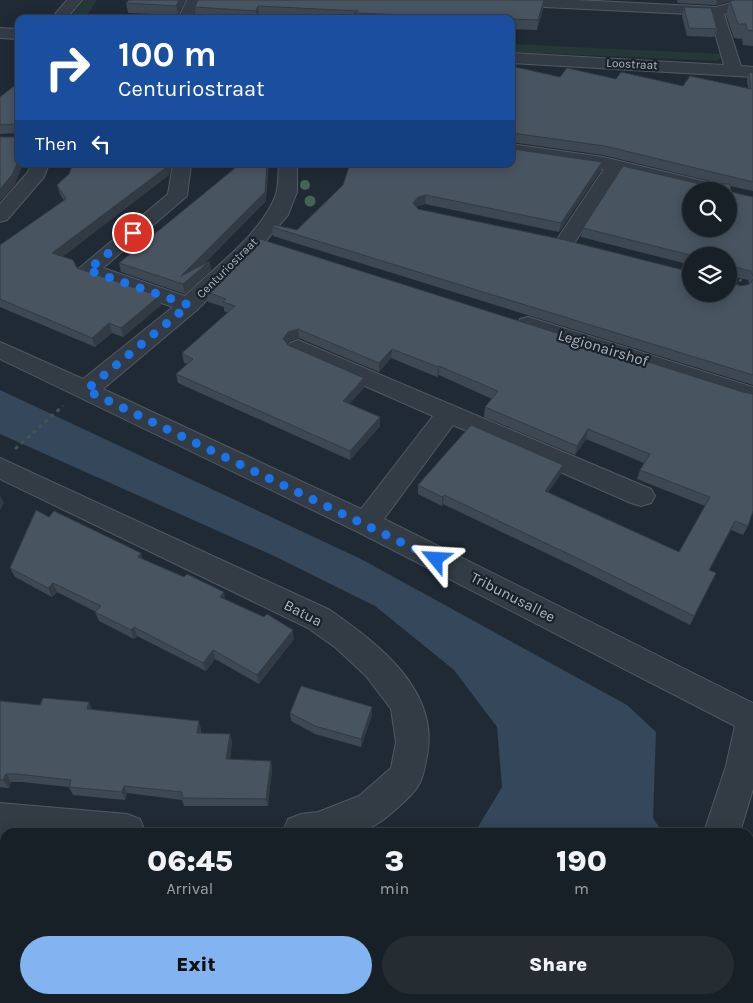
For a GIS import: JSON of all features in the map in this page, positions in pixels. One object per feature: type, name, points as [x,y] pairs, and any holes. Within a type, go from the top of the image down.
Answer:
[{"type":"street","points":[[62,15],[75,0]]},
{"type":"street","points":[[187,15],[194,0]]},
{"type":"street","points":[[481,0],[716,10],[750,4],[750,0]]},
{"type":"street","points":[[716,10],[734,70]]},
{"type":"street","points":[[0,32],[15,34]]},
{"type":"street","name":"Loostraat","points":[[515,58],[753,72]]},
{"type":"street","points":[[515,151],[615,166],[683,182]]},
{"type":"street","points":[[566,242],[615,166]]},
{"type":"street","points":[[0,216],[37,173],[39,167]]},
{"type":"street","points":[[182,167],[177,196],[88,270],[189,305]]},
{"type":"street","name":"Centuriostraat","points":[[78,395],[266,242],[287,192],[288,167]]},
{"type":"street","name":"Legionairshof","points":[[504,317],[749,394]]},
{"type":"street","points":[[298,348],[641,496]]},
{"type":"street","name":"Tribunusallee","points":[[0,350],[78,395],[366,523],[753,718]]},
{"type":"street","points":[[366,523],[449,413]]},
{"type":"street","name":"Batua","points":[[5,461],[320,619],[348,639],[378,666],[407,704],[413,742],[406,777],[371,809],[323,828]]},
{"type":"street","points":[[723,828],[743,766],[753,718]]},
{"type":"street","points":[[0,820],[85,828]]},
{"type":"path","points":[[737,270],[744,272],[737,288]]},
{"type":"path","points":[[5,461],[78,395]]},
{"type":"green space","points":[[84,0],[97,0],[88,15],[72,15]]},
{"type":"green space","points":[[515,44],[720,54],[721,58],[717,61],[515,52]]},
{"type":"water","points":[[0,390],[361,559],[627,705],[656,732],[653,818],[659,828],[477,828],[502,787],[497,727],[454,670],[375,606],[272,555],[0,434]]},
{"type":"building","points":[[129,0],[179,0],[176,6],[126,3]]},
{"type":"building","points":[[198,0],[544,0],[538,20],[515,19],[515,15],[407,15],[258,6],[256,11],[195,7]]},
{"type":"building","points":[[753,0],[753,31],[747,30],[746,24],[738,24],[730,1]]},
{"type":"building","points":[[684,7],[711,8],[717,29],[689,28]]},
{"type":"building","points":[[515,67],[560,77],[567,68],[616,79],[621,72],[683,86],[690,76],[751,89],[749,72],[753,73],[753,182],[605,146],[515,133]]},
{"type":"building","points":[[15,85],[15,124],[0,125],[0,97]]},
{"type":"building","points":[[0,137],[15,137],[16,167],[12,175],[0,189]]},
{"type":"building","points":[[515,149],[602,162],[561,223],[426,195],[418,197],[413,203],[418,209],[565,240],[682,270],[682,302],[737,302],[737,285],[750,284],[753,279],[753,375],[272,227],[275,225],[297,230],[343,185],[349,167],[515,167]]},
{"type":"building","points":[[623,166],[691,182],[682,182],[682,237],[737,237],[737,193],[753,197],[753,276],[751,271],[737,268],[737,247],[682,247],[682,253],[583,228]]},
{"type":"building","points":[[72,167],[167,167],[52,253],[73,260],[77,268],[159,296],[121,328],[109,323],[92,338],[0,299],[0,245],[66,199],[57,185],[69,174]]},
{"type":"building","points":[[236,167],[267,167],[265,192],[181,276],[210,261],[183,284],[119,263]]},
{"type":"building","points":[[260,239],[753,394],[753,511],[748,526],[735,521],[709,570],[716,573],[694,616],[577,558],[444,495],[442,497],[418,485],[471,425],[563,465],[545,491],[679,552],[710,497],[640,470],[650,454],[588,429],[577,446],[485,407],[498,391],[439,366],[392,349],[379,363],[298,329],[288,332],[283,339],[288,345],[364,378],[343,401],[380,417],[350,451],[176,374],[193,359],[182,353],[235,306],[223,302],[226,299],[207,292]]},
{"type":"building","points":[[36,510],[49,517],[54,511],[141,553],[138,557],[184,577],[187,574],[224,592],[220,597],[264,617],[267,614],[293,630],[257,675],[213,650],[203,663],[134,627],[131,630],[95,612],[101,606],[53,583],[48,588],[10,568]]},
{"type":"building","points":[[301,686],[372,707],[361,739],[315,726],[290,713]]},
{"type":"building","points":[[43,698],[89,702],[87,709],[199,721],[197,733],[230,734],[226,759],[271,761],[266,799],[182,798],[182,792],[124,786],[122,792],[69,787],[71,780],[17,774],[6,774],[3,780],[0,780],[0,701],[40,705]]},
{"type":"route","points":[[133,233],[88,270],[189,305],[86,390],[366,523],[436,559]]}]
